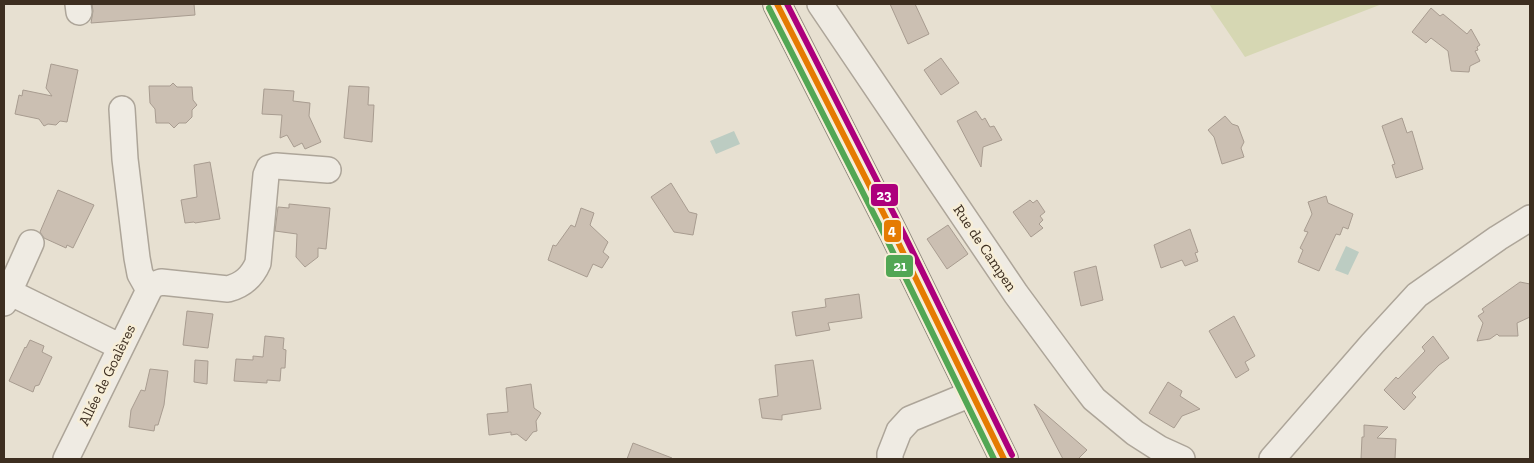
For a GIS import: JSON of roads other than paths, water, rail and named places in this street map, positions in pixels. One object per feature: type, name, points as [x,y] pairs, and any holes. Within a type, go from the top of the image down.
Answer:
[{"type":"main road","points":[[777,4],[894,234],[1004,459]]},
{"type":"street","name":"Rue de Campen","points":[[820,4],[1016,294],[1094,399],[1135,433],[1160,449],[1182,459]]},
{"type":"street","points":[[122,109],[125,159],[137,258],[140,274],[149,290],[153,285],[161,282],[228,289],[237,287],[246,281],[258,264],[266,175],[269,168],[276,166],[328,170]]},
{"type":"street","points":[[1272,459],[1358,359],[1417,295],[1530,218]]},
{"type":"street","points":[[32,242],[6,297],[121,347]]},
{"type":"street","name":"Allée de Goalères","points":[[66,459],[149,290]]},
{"type":"street","points":[[890,459],[890,454],[899,431],[910,419],[971,394]]}]
